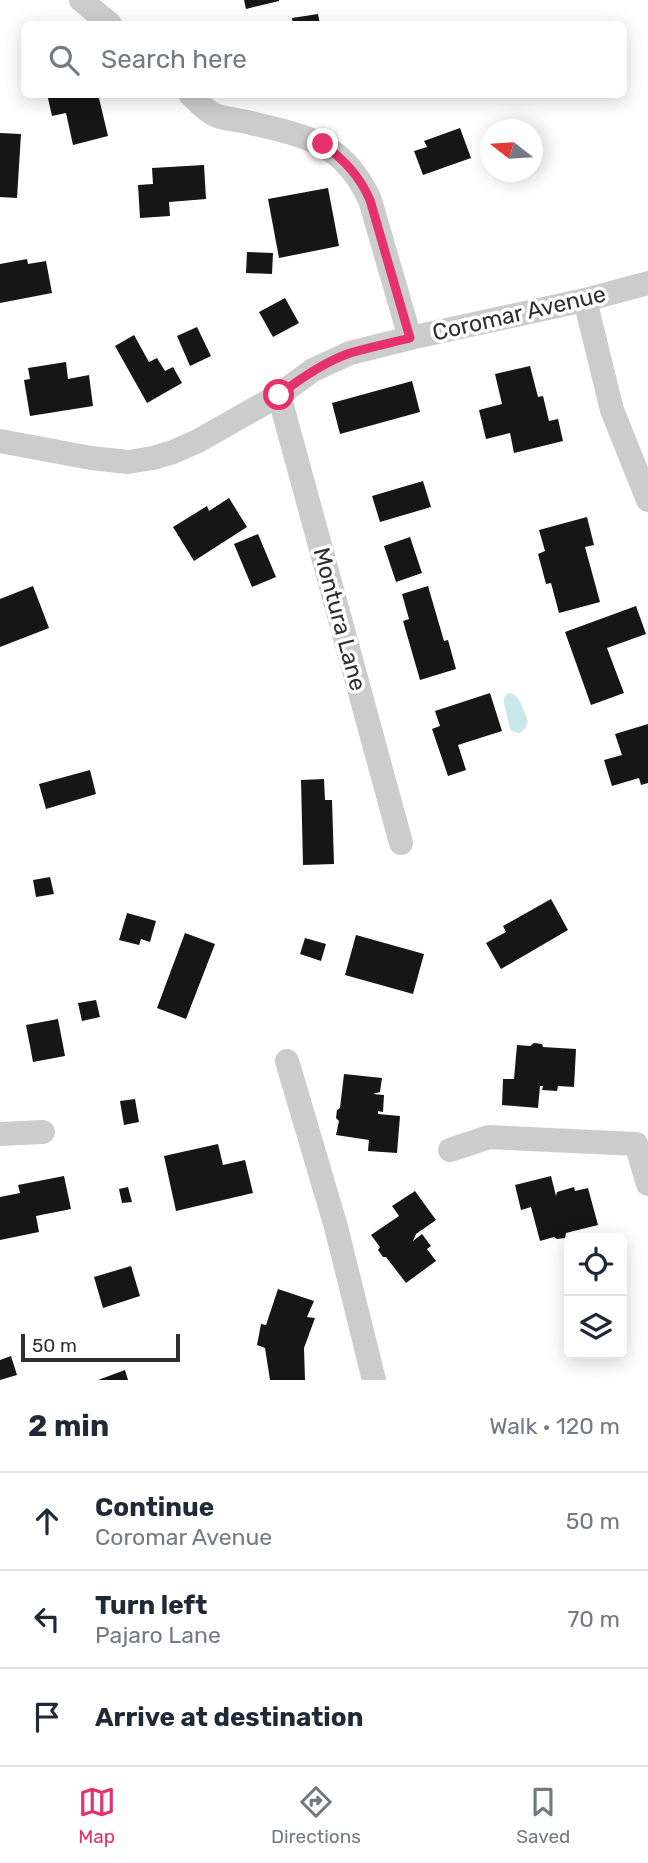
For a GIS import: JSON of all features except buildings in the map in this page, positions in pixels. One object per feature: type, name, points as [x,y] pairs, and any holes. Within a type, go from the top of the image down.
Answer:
[{"type":"street","points":[[81,0],[106,21]]},
{"type":"street","points":[[195,98],[213,114],[297,134],[323,144],[351,168],[370,200],[410,338]]},
{"type":"street","name":"Coromar Avenue","points":[[0,441],[91,458],[128,462],[153,458],[198,441],[279,395],[296,381],[331,361],[350,354],[648,283]]},
{"type":"street","points":[[585,300],[612,410],[648,500]]},
{"type":"street","name":"Montura Lane","points":[[279,395],[401,843]]},
{"type":"street","points":[[287,1061],[336,1227],[374,1380]]},
{"type":"street","points":[[0,1134],[43,1132]]},
{"type":"street","points":[[450,1150],[489,1137],[636,1144],[648,1184]]},
{"type":"water","points":[[508,693],[519,699],[528,722],[520,733],[510,729],[504,703],[504,697]]},
{"type":"route","points":[[279,395],[296,381],[331,361],[410,338],[370,200],[351,168],[323,144]]}]
